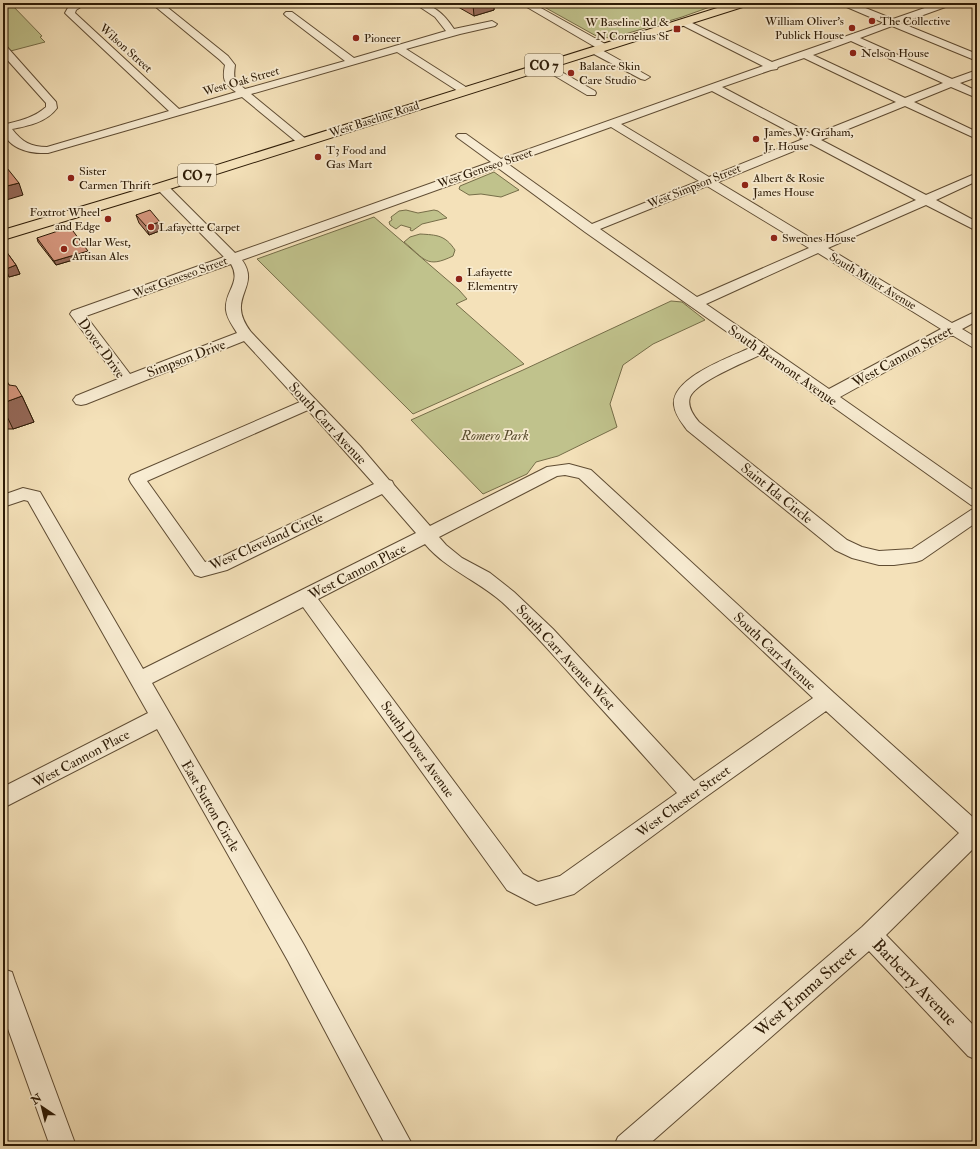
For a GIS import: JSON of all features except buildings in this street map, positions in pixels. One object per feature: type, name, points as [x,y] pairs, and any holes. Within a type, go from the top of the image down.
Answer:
[{"type":"main road","name":"West Baseline Road","points":[[3,235],[162,187],[598,48],[745,3]]},
{"type":"street","name":"Wilson Street","points":[[82,3],[72,8],[70,13],[177,113]]},
{"type":"street","points":[[156,3],[224,58],[230,65],[228,77],[231,83],[303,142]]},
{"type":"street","points":[[361,3],[373,3]]},
{"type":"street","points":[[420,3],[441,17],[447,23],[452,33]]},
{"type":"street","points":[[525,3],[645,78]]},
{"type":"street","points":[[844,3],[977,58]]},
{"type":"street","name":"West Geneseo Street","points":[[77,314],[713,87],[773,67],[948,3]]},
{"type":"street","points":[[971,3],[977,5]]},
{"type":"street","points":[[288,14],[353,62]]},
{"type":"street","points":[[683,22],[773,67]]},
{"type":"street","name":"West Oak Street","points":[[4,128],[23,147],[34,150],[48,150],[399,48],[452,33],[492,24]]},
{"type":"street","points":[[853,38],[977,95]]},
{"type":"street","points":[[399,48],[464,91]]},
{"type":"street","points":[[3,49],[51,102],[52,108],[40,117],[4,128]]},
{"type":"street","points":[[806,55],[977,136]]},
{"type":"street","points":[[544,66],[591,93]]},
{"type":"street","name":"West Simpson Street","points":[[590,229],[977,73]]},
{"type":"street","points":[[713,87],[977,227]]},
{"type":"street","name":"South Miller Avenue","points":[[612,123],[977,344]]},
{"type":"street","name":"South Bermont Avenue","points":[[462,136],[498,164],[827,397],[977,501]]},
{"type":"street","points":[[696,303],[977,177]]},
{"type":"street","points":[[162,187],[233,258]]},
{"type":"street","name":"South Carr Avenue","points":[[233,258],[242,270],[242,279],[233,308],[235,317],[246,335],[386,486],[429,535]]},
{"type":"street","name":"Dover Drive","points":[[77,314],[127,381],[81,400]]},
{"type":"street","name":"West Cannon Street","points":[[827,397],[977,315]]},
{"type":"street","name":"Simpson Drive","points":[[127,381],[246,335]]},
{"type":"street","name":"Saint Ida Circle","points":[[760,349],[698,379],[686,390],[681,402],[683,415],[693,426],[841,545],[858,553],[879,558],[894,558],[916,555],[977,514]]},
{"type":"street","name":"West Cleveland Circle","points":[[310,403],[137,479],[201,570],[221,564],[386,486]]},
{"type":"street","name":"West Cannon Place","points":[[139,680],[306,598],[553,471],[563,468],[576,470]]},
{"type":"street","name":"South Carr Avenue","points":[[576,470],[585,474],[827,700],[976,832]]},
{"type":"street","name":"East Sutton Circle","points":[[3,501],[22,494],[34,496],[292,946],[400,1146]]},
{"type":"street","name":"South Carr Avenue West","points":[[429,535],[440,550],[456,563],[484,578],[519,607],[556,645],[692,794]]},
{"type":"street","name":"South Dover Avenue","points":[[306,598],[515,882],[536,894]]},
{"type":"street","name":"West Chester Street","points":[[536,894],[566,886],[692,794],[827,700]]},
{"type":"street","name":"West Cannon Place","points":[[3,798],[160,717]]},
{"type":"street","name":"West Emma Street","points":[[627,1146],[870,935],[976,832]]},
{"type":"street","name":"Barberry Avenue","points":[[870,935],[977,1047]]},
{"type":"street","points":[[4,987],[63,1146]]},
{"type":"green space","points":[[10,3],[42,36],[40,37],[45,42],[3,53],[3,4]]},
{"type":"green space","points":[[537,3],[721,3],[682,17],[612,38],[598,37]]},
{"type":"green space","points":[[494,172],[519,190],[501,197],[481,194],[469,195],[459,189],[460,186]]},
{"type":"green space","points":[[406,210],[418,213],[434,210],[438,211],[447,218],[422,224],[412,231],[410,230],[411,228],[401,225],[396,229],[390,225],[389,222],[392,220],[391,217],[399,211]]},
{"type":"green space","points":[[374,217],[459,290],[467,299],[456,304],[524,364],[413,414],[257,259]]},
{"type":"green space","points":[[420,234],[440,237],[448,241],[455,250],[453,256],[437,262],[426,260],[404,242],[410,237]]},
{"type":"green space","name":"Romero Park","points":[[671,301],[682,302],[705,320],[653,344],[623,365],[610,404],[617,427],[558,456],[536,462],[527,474],[483,494],[411,420],[523,370]]},
{"type":"place","name":"The Collective","points":[[872,21]]},
{"type":"place","name":"William Oliver's Publick House","points":[[852,28]]},
{"type":"place","name":"W Baseline Rd & N Cornelius St","points":[[677,29]]},
{"type":"place","name":"Pioneer","points":[[356,38]]},
{"type":"place","name":"Nelson House","points":[[853,53]]},
{"type":"place","name":"Balance Skin Care Studio","points":[[571,73]]},
{"type":"place","name":"James W. Graham, Jr. House","points":[[756,139]]},
{"type":"place","name":"T3 Food and Gas Mart","points":[[318,157]]},
{"type":"place","name":"Sister Carmen Thrift","points":[[71,178]]},
{"type":"place","name":"Albert & Rosie James House","points":[[745,185]]},
{"type":"place","name":"Foxtrot Wheel and Edge","points":[[108,219]]},
{"type":"place","name":"Lafayette Carpet","points":[[151,227]]},
{"type":"place","name":"Swennes House","points":[[774,238]]},
{"type":"place","name":"Cellar West, Artisan Ales","points":[[64,249]]},
{"type":"place","name":"Lafayette Elementry","points":[[459,279]]}]
